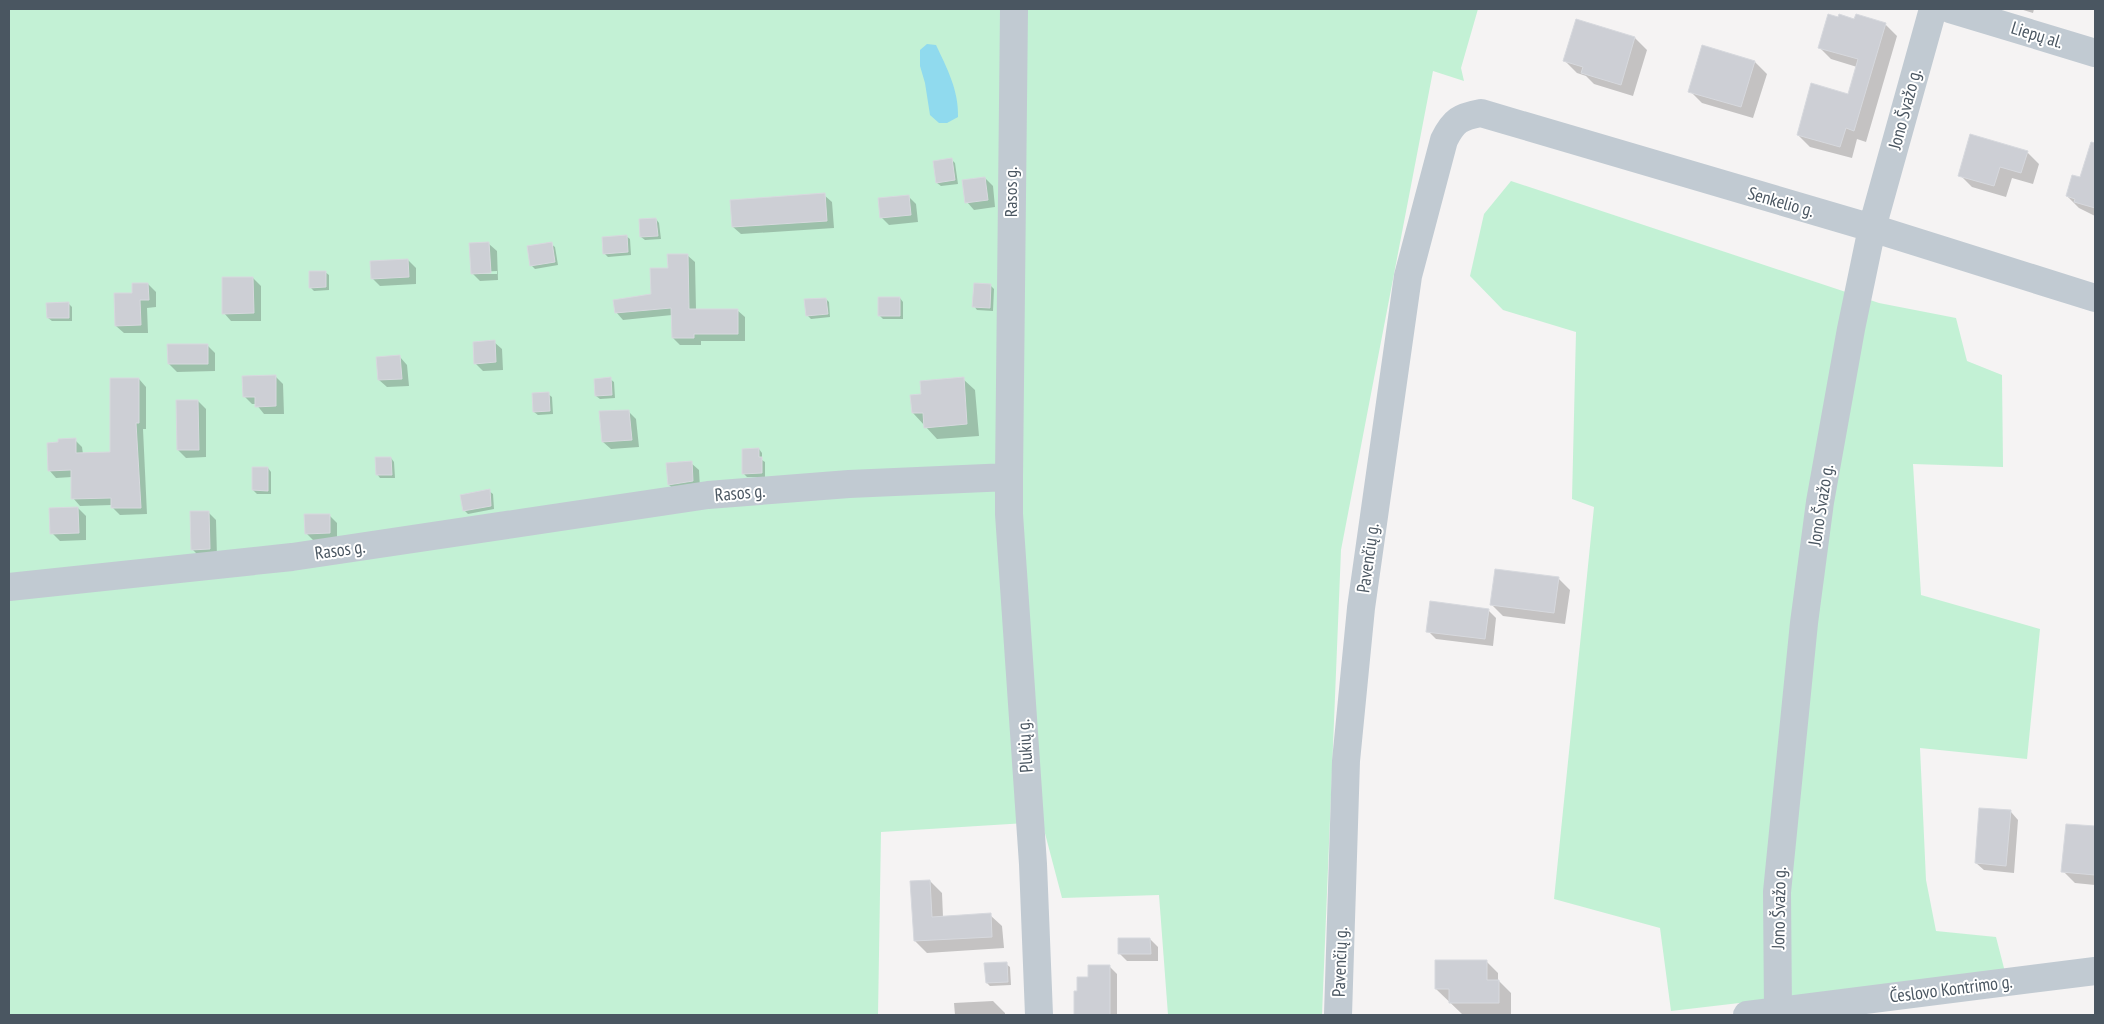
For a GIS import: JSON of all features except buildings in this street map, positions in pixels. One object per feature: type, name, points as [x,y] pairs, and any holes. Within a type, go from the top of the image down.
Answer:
[{"type":"street","name":"Rasos g.","points":[[9,587],[292,557],[708,496],[849,484],[1010,477],[1014,9]]},
{"type":"street","name":"Jono Švažo g.","points":[[1778,1012],[1777,892],[1804,623],[1820,502],[1851,329],[1872,228],[1933,9]]},
{"type":"street","name":"Liepų al.","points":[[1950,9],[2095,53]]},
{"type":"street","name":"Senkelio g.","points":[[1465,116],[1481,113],[1872,228],[2095,298]]},
{"type":"street","name":"Pavenčių g.","points":[[1338,1015],[1346,760],[1361,608],[1380,463],[1408,276],[1444,140],[1451,125],[1465,116]]},
{"type":"street","name":"Plukių g.","points":[[1010,477],[1009,514],[1033,864],[1039,1015]]},
{"type":"street","name":"Česlovo Kontrimo g.","points":[[1747,1015],[2095,971]]},
{"type":"green space","points":[[9,9],[1478,9],[1461,68],[1464,81],[1433,71],[1341,550],[1322,1015],[1168,1015],[1159,895],[1062,898],[1042,822],[881,832],[878,1015],[9,1015]]},
{"type":"green space","points":[[1511,181],[1879,303],[1956,318],[1967,361],[2002,375],[2003,467],[1913,464],[1921,595],[2040,629],[2027,759],[1920,748],[1926,880],[1936,931],[1996,937],[2005,972],[1671,1011],[1660,928],[1554,899],[1594,507],[1572,499],[1576,332],[1503,310],[1470,276],[1484,214]]},
{"type":"water","points":[[927,44],[936,45],[948,71],[957,98],[958,117],[947,123],[939,123],[930,115],[920,66],[920,50]]}]
